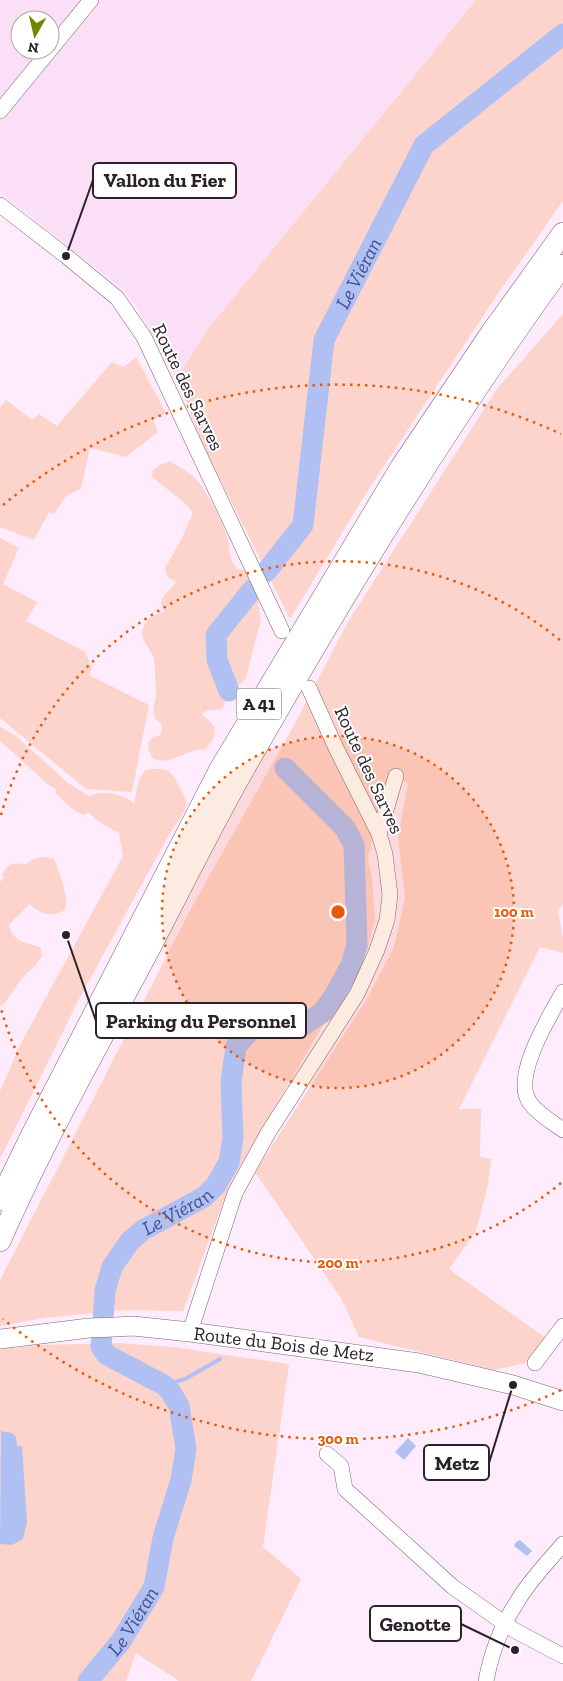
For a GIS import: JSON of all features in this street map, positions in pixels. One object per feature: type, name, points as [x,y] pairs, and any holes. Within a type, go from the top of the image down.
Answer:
[{"type":"highway","name":"A 41","points":[[0,1200],[220,769],[402,467],[491,332],[563,233]]},
{"type":"highway","name":"A 41","points":[[0,1241],[44,1148],[239,779],[418,476],[505,346],[563,265]]},
{"type":"main road","name":"Route du Bois de Metz","points":[[0,1339],[115,1326],[190,1332],[419,1363],[513,1385],[563,1401]]},
{"type":"street","points":[[0,111],[91,0]]},
{"type":"street","name":"Route des Sarves","points":[[0,205],[117,298],[144,337],[282,631]]},
{"type":"street","name":"Route des Sarves","points":[[190,1332],[235,1193],[268,1133],[357,994],[377,950],[387,920],[390,895],[385,854],[379,834],[336,748],[310,688]]},
{"type":"street","points":[[379,834],[396,776]]},
{"type":"street","points":[[563,992],[532,1055],[525,1084],[529,1102],[563,1130]]},
{"type":"street","points":[[535,1363],[563,1326]]},
{"type":"street","points":[[327,1454],[341,1466],[345,1489],[453,1587],[505,1624],[563,1656]]},
{"type":"street","points":[[486,1681],[494,1652],[517,1601],[563,1544]]},
{"type":"shaded area","points":[[0,0],[476,0],[207,330],[177,379],[135,304],[121,288],[0,192]]},
{"type":"shaded area","points":[[476,0],[563,0],[563,201],[497,295],[368,490],[290,619],[203,445],[177,379],[207,330]]},
{"type":"shaded area","points":[[563,314],[563,903],[558,911],[563,938],[563,953],[540,947],[459,1109],[481,1109],[480,1157],[491,1159],[488,1185],[476,1231],[449,1269],[546,1338],[526,1363],[494,1370],[359,1337],[341,1298],[255,1172],[367,999],[394,947],[405,898],[398,837],[408,784],[390,771],[368,858],[372,878],[375,919],[368,948],[229,1186],[183,1311],[123,1310],[44,1318],[0,1326],[0,1280],[194,903],[292,729],[349,620],[497,389]]},
{"type":"shaded area","points":[[136,357],[166,413],[153,420],[158,432],[126,457],[90,448],[81,489],[67,495],[54,514],[49,512],[34,540],[0,527],[0,408],[6,400],[32,420],[39,414],[57,426],[112,362],[124,367]]},
{"type":"shaded area","points":[[170,461],[188,472],[201,485],[212,503],[225,530],[234,565],[237,569],[247,570],[259,596],[258,605],[261,619],[246,678],[229,693],[223,709],[208,710],[202,714],[215,727],[214,738],[206,749],[192,751],[163,761],[153,757],[149,752],[148,743],[153,737],[160,735],[162,728],[161,723],[155,719],[154,713],[156,695],[154,659],[144,641],[142,633],[149,619],[165,611],[161,605],[162,598],[176,582],[167,577],[165,568],[182,538],[193,513],[186,504],[152,477],[153,470]]},
{"type":"shaded area","points":[[0,538],[19,548],[3,584],[37,602],[26,621],[85,652],[92,668],[89,675],[149,705],[132,792],[86,789],[0,718]]},
{"type":"shaded area","points":[[0,727],[16,736],[68,783],[89,796],[106,793],[123,797],[134,803],[139,780],[145,770],[160,769],[169,771],[175,778],[187,805],[80,997],[0,1159],[0,1091],[20,1045],[123,856],[119,833],[99,821],[89,812],[83,815],[75,811],[56,794],[56,789],[50,786],[0,741]]},
{"type":"shaded area","points":[[43,857],[54,859],[56,863],[65,891],[65,909],[58,913],[46,914],[29,904],[11,923],[9,926],[15,936],[22,941],[41,948],[42,956],[36,965],[22,978],[3,1005],[0,1006],[0,882],[5,876],[2,877],[6,868],[10,864],[26,864],[33,859]]},
{"type":"shaded area","points":[[118,1343],[173,1347],[289,1364],[263,1547],[301,1579],[251,1681],[179,1681],[136,1653],[126,1681],[0,1681],[0,1349],[41,1345]]},
{"type":"water","points":[[1,1431],[12,1433],[16,1437],[17,1446],[22,1446],[27,1522],[23,1539],[12,1545],[0,1544]]},
{"type":"water","points":[[408,1438],[416,1446],[404,1460],[395,1452]]},
{"type":"water","points":[[520,1540],[532,1551],[527,1556],[514,1546]]},
{"type":"waterway","name":"Le Viéran","points":[[266,572],[303,525],[324,340],[424,145],[563,34]]},
{"type":"waterway","name":"Le Viéran","points":[[229,691],[217,660],[216,635],[252,590]]},
{"type":"waterway","name":"Le Viéran","points":[[88,1681],[121,1641],[154,1587],[163,1538],[181,1480],[186,1449],[179,1406],[171,1392],[164,1385],[107,1355],[101,1347],[105,1291],[112,1267],[130,1241],[143,1230],[204,1197],[216,1185],[229,1162],[233,1138],[231,1082],[236,1046],[252,1029],[263,1026],[282,1029],[302,1026],[323,1012],[351,965],[357,945],[354,845],[345,828],[285,768]]},
{"type":"waterway","points":[[164,1385],[185,1379],[220,1359]]},
{"type":"place","name":"Vallon du Fier","points":[[66,256]]},
{"type":"place","name":"Parking du Personnel","points":[[66,935]]},
{"type":"place","name":"Metz","points":[[513,1385]]},
{"type":"place","name":"Genotte","points":[[515,1650]]}]
